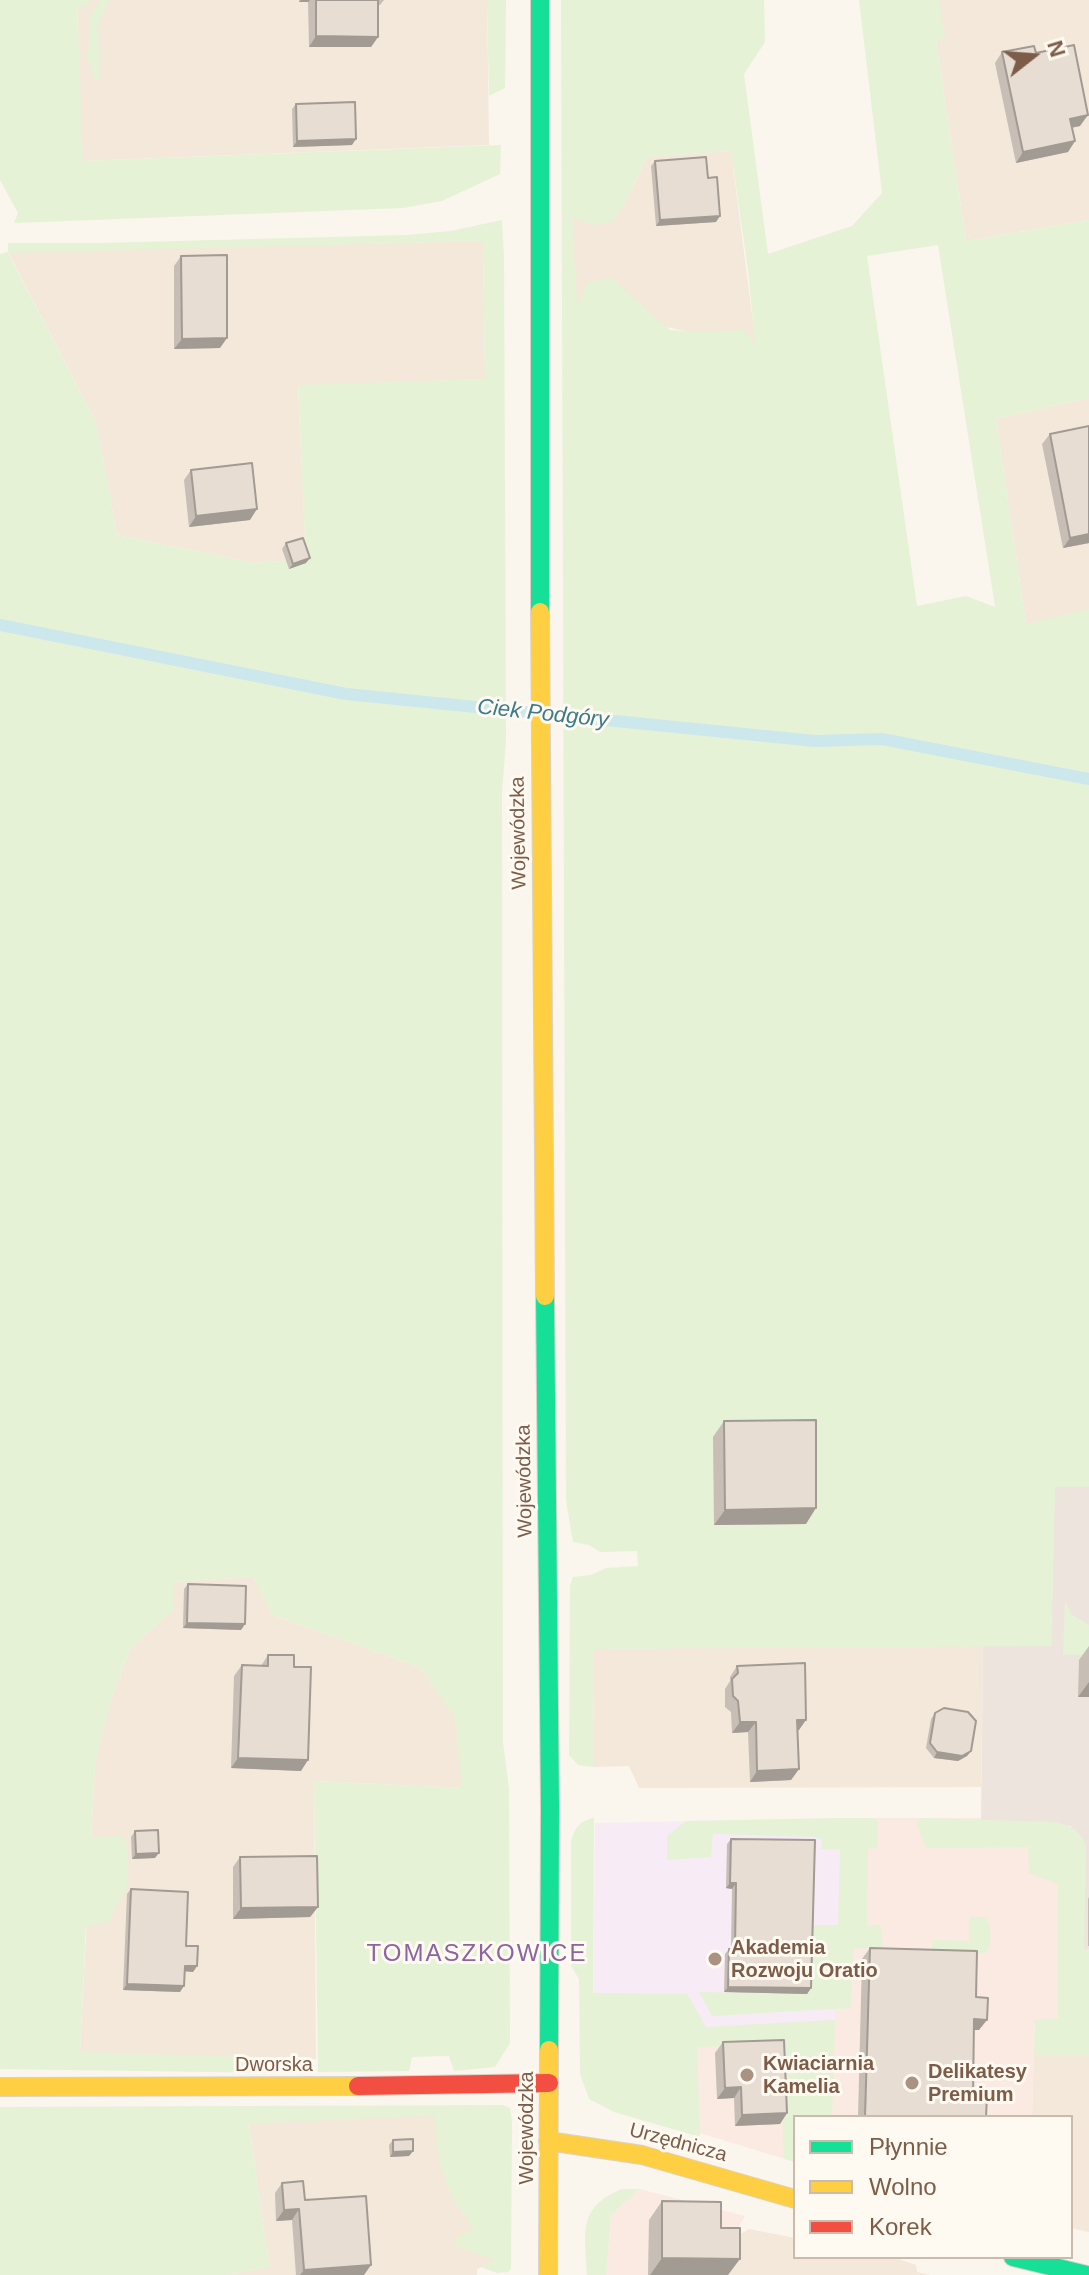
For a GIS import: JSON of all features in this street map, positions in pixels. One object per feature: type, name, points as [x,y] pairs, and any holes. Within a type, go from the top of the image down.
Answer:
[{"type":"main road","name":"Wojewódzka","points":[[540,0],[540,734],[550,1808],[548,2275]]},
{"type":"main road","name":"Dworska","points":[[0,2087],[549,2083]]},
{"type":"main road","name":"Urzędnicza","points":[[548,2141],[606,2147],[793,2198]]},
{"type":"main road","points":[[1021,2259],[1087,2275]]},
{"type":"shaded area","points":[[77,0],[487,0],[489,145],[82,161]]},
{"type":"shaded area","points":[[930,0],[1089,0],[1089,220],[966,241]]},
{"type":"shaded area","points":[[731,151],[756,346],[576,308],[572,216],[592,225],[624,205],[647,157]]},
{"type":"shaded area","points":[[483,241],[485,379],[298,386],[306,559],[255,563],[117,535],[96,422],[8,252]]},
{"type":"shaded area","points":[[1089,398],[1089,736],[1026,624],[996,419]]},
{"type":"shaded area","points":[[1055,1478],[1089,1479],[1089,2019],[1071,1826],[981,1820],[983,1644],[1051,1645]]},
{"type":"shaded area","points":[[253,1577],[272,1615],[419,1667],[455,1716],[463,1788],[314,1781],[316,2059],[80,2053],[95,1763],[110,1703],[130,1649],[173,1610],[172,1582]]},
{"type":"shaded area","points":[[983,1644],[981,1787],[639,1788],[629,1766],[593,1767],[594,1649]]},
{"type":"shaded area","points":[[841,1818],[981,1818],[1053,1822],[1069,2019],[1035,2020],[1032,2115],[793,2115],[793,2161],[693,2131],[688,2028]]},
{"type":"shaded area","name":"Akademia Rozwoju Oratio","points":[[841,1818],[835,2020],[689,2028],[592,2097],[595,1823]]},
{"type":"shaded area","points":[[1089,2019],[1089,2232],[1073,2228],[1073,2115],[1032,2115],[1035,2020]]},
{"type":"shaded area","points":[[493,2112],[497,2260],[477,2269],[477,2275],[227,2275],[269,2267],[249,2123]]},
{"type":"shaded area","points":[[639,2189],[745,2216],[727,2247],[726,2275],[606,2275],[611,2215]]},
{"type":"shaded area","points":[[749,2229],[793,2238],[793,2259],[898,2259],[916,2265],[917,2272],[930,2275],[726,2275],[731,2240]]},
{"type":"green space","points":[[0,0],[91,0],[84,7],[77,8],[83,161],[501,145],[500,174],[442,201],[403,208],[14,223],[18,213],[0,180]]},
{"type":"green space","points":[[100,0],[109,0],[97,27],[100,39],[99,80],[95,79],[86,55],[90,16]]},
{"type":"green space","points":[[487,0],[506,0],[505,88],[489,96]]},
{"type":"green space","points":[[561,0],[764,0],[765,42],[744,74],[768,254],[852,226],[882,193],[859,0],[939,0],[945,39],[936,41],[966,241],[1089,220],[1089,398],[996,419],[1026,624],[1089,609],[1089,1487],[1055,1487],[1051,1646],[594,1649],[593,1767],[578,1765],[569,1755],[570,1586],[573,1577],[591,1575],[606,1568],[638,1566],[637,1551],[600,1552],[589,1545],[573,1542],[566,1500]],"holes":[[[731,151],[755,344],[744,330],[670,330],[612,278],[588,282],[577,306],[572,217],[592,225],[612,222],[624,205],[647,157]],[[938,245],[995,606],[995,607],[966,596],[917,606],[867,256]]]},
{"type":"green space","points":[[502,220],[506,740],[502,793],[503,1742],[509,1789],[510,2043],[495,2067],[454,2071],[449,2056],[412,2057],[409,2071],[318,2072],[314,1781],[462,1788],[455,1717],[419,1667],[272,1615],[253,1577],[173,1582],[173,1610],[130,1649],[110,1703],[95,1763],[91,1837],[121,1836],[128,1843],[127,1887],[108,1922],[86,1927],[80,2052],[281,2058],[279,2073],[0,2069],[0,254],[8,252],[8,243],[407,235],[451,231]],"holes":[[[483,241],[485,379],[298,385],[306,559],[255,563],[117,535],[96,422],[8,253]]]},
{"type":"green space","points":[[1065,1602],[1072,1615],[1089,1625],[1089,1655],[1063,1655]]},
{"type":"green space","points":[[594,1818],[593,1993],[687,1994],[706,2027],[835,2020],[832,2115],[793,2115],[793,2161],[784,2159],[779,2045],[697,2047],[700,2137],[614,2112],[589,2099],[580,2074],[579,1979],[571,1966],[571,1841],[579,1825]]},
{"type":"green space","points":[[873,1818],[878,1821],[877,1848],[868,1849],[867,1925],[880,1925],[883,1949],[853,1948],[851,2008],[712,2016],[699,1992],[807,1994],[809,1925],[838,1925],[840,1849],[821,1849],[822,1840],[817,1837],[713,1834],[711,1857],[667,1860],[667,1836],[686,1821]]},
{"type":"green space","points":[[923,1818],[1053,1822],[1065,1824],[1081,1837],[1086,1847],[1084,1949],[1089,1949],[1089,2055],[1034,2055],[1035,2020],[1058,2018],[1058,1884],[1029,1873],[1028,1847],[926,1848],[916,1822]]},
{"type":"green space","points":[[969,1917],[986,1917],[988,1921],[990,1940],[986,1953],[932,1952],[932,1940],[969,1941]]},
{"type":"green space","points":[[503,2105],[510,2108],[512,2121],[511,2269],[508,2272],[497,2273],[481,2267],[496,2260],[454,2245],[459,2235],[470,2233],[471,2224],[453,2200],[440,2165],[434,2115],[249,2124],[269,2267],[227,2275],[0,2275],[0,2107]]},
{"type":"green space","points":[[622,2189],[639,2189],[611,2215],[606,2275],[587,2275],[585,2234],[591,2213],[607,2196]]},
{"type":"building","points":[[316,0],[378,0],[378,37],[316,36]]},
{"type":"building","points":[[1074,45],[1088,115],[1070,119],[1075,141],[1023,152],[1002,52],[1034,46],[1036,53]]},
{"type":"building","points":[[355,102],[356,139],[297,141],[296,104]]},
{"type":"building","points":[[706,157],[708,178],[717,177],[720,216],[660,220],[655,161]]},
{"type":"building","points":[[227,255],[227,338],[182,339],[181,256]]},
{"type":"building","points":[[1089,426],[1089,534],[1070,538],[1050,434]]},
{"type":"building","points":[[252,463],[257,509],[196,516],[191,470]]},
{"type":"building","points":[[303,538],[310,558],[293,564],[286,543]]},
{"type":"building","points":[[816,1420],[816,1508],[725,1510],[724,1421]]},
{"type":"building","points":[[188,1584],[246,1586],[245,1624],[187,1623]]},
{"type":"building","points":[[268,1655],[294,1655],[294,1667],[311,1667],[308,1760],[238,1758],[242,1665],[268,1666]]},
{"type":"building","points":[[805,1663],[806,1720],[797,1720],[799,1769],[757,1771],[756,1722],[740,1722],[738,1701],[733,1696],[732,1679],[738,1673],[737,1666]]},
{"type":"building","points":[[944,1708],[968,1712],[976,1721],[971,1751],[962,1756],[937,1752],[930,1743],[935,1713]]},
{"type":"building","points":[[158,1830],[159,1853],[136,1854],[135,1831]]},
{"type":"building","points":[[731,1839],[815,1840],[811,1988],[728,1987],[729,1949],[735,1949],[736,1883],[730,1883]]},
{"type":"building","points":[[317,1856],[318,1907],[241,1908],[240,1857]]},
{"type":"building","points":[[131,1889],[188,1892],[186,1946],[198,1946],[197,1966],[185,1966],[184,1986],[127,1984]]},
{"type":"building","points":[[870,1948],[977,1951],[976,1997],[988,1998],[987,2020],[974,2019],[973,2096],[987,2096],[986,2115],[865,2115]]},
{"type":"building","name":"Kwiaciarnia Kamelia","points":[[784,2040],[787,2113],[742,2115],[741,2087],[725,2088],[723,2042]]},
{"type":"building","points":[[413,2139],[413,2151],[393,2152],[393,2140]]},
{"type":"building","points":[[303,2181],[305,2200],[366,2196],[371,2265],[304,2270],[299,2209],[284,2210],[282,2183]]},
{"type":"building","points":[[662,2201],[721,2202],[721,2228],[740,2228],[740,2259],[662,2258]]},
{"type":"waterway","name":"Ciek Podgóry","points":[[0,625],[346,694],[815,741],[882,739],[1089,779]]},
{"type":"traffic: fast","points":[[540,0],[540,612]]},
{"type":"traffic: fast","points":[[545,1296],[549,2050]]},
{"type":"traffic: fast","points":[[1021,2259],[1087,2275]]},
{"type":"traffic: slow","points":[[540,612],[545,1296]]},
{"type":"traffic: slow","points":[[548,2275],[549,2050]]},
{"type":"traffic: slow","points":[[0,2087],[358,2086]]},
{"type":"traffic: slow","points":[[548,2141],[642,2155],[793,2198]]},
{"type":"traffic: jam","points":[[358,2086],[549,2083]]},
{"type":"place","name":"Akademia Rozwoju Oratio","points":[[715,1959]]},
{"type":"place","name":"Kwiaciarnia Kamelia","points":[[747,2075]]},
{"type":"place","name":"Delikatesy Premium","points":[[912,2083]]},
{"type":"district","name":"TOMASZKOWICE","points":[[477,1954]]}]
